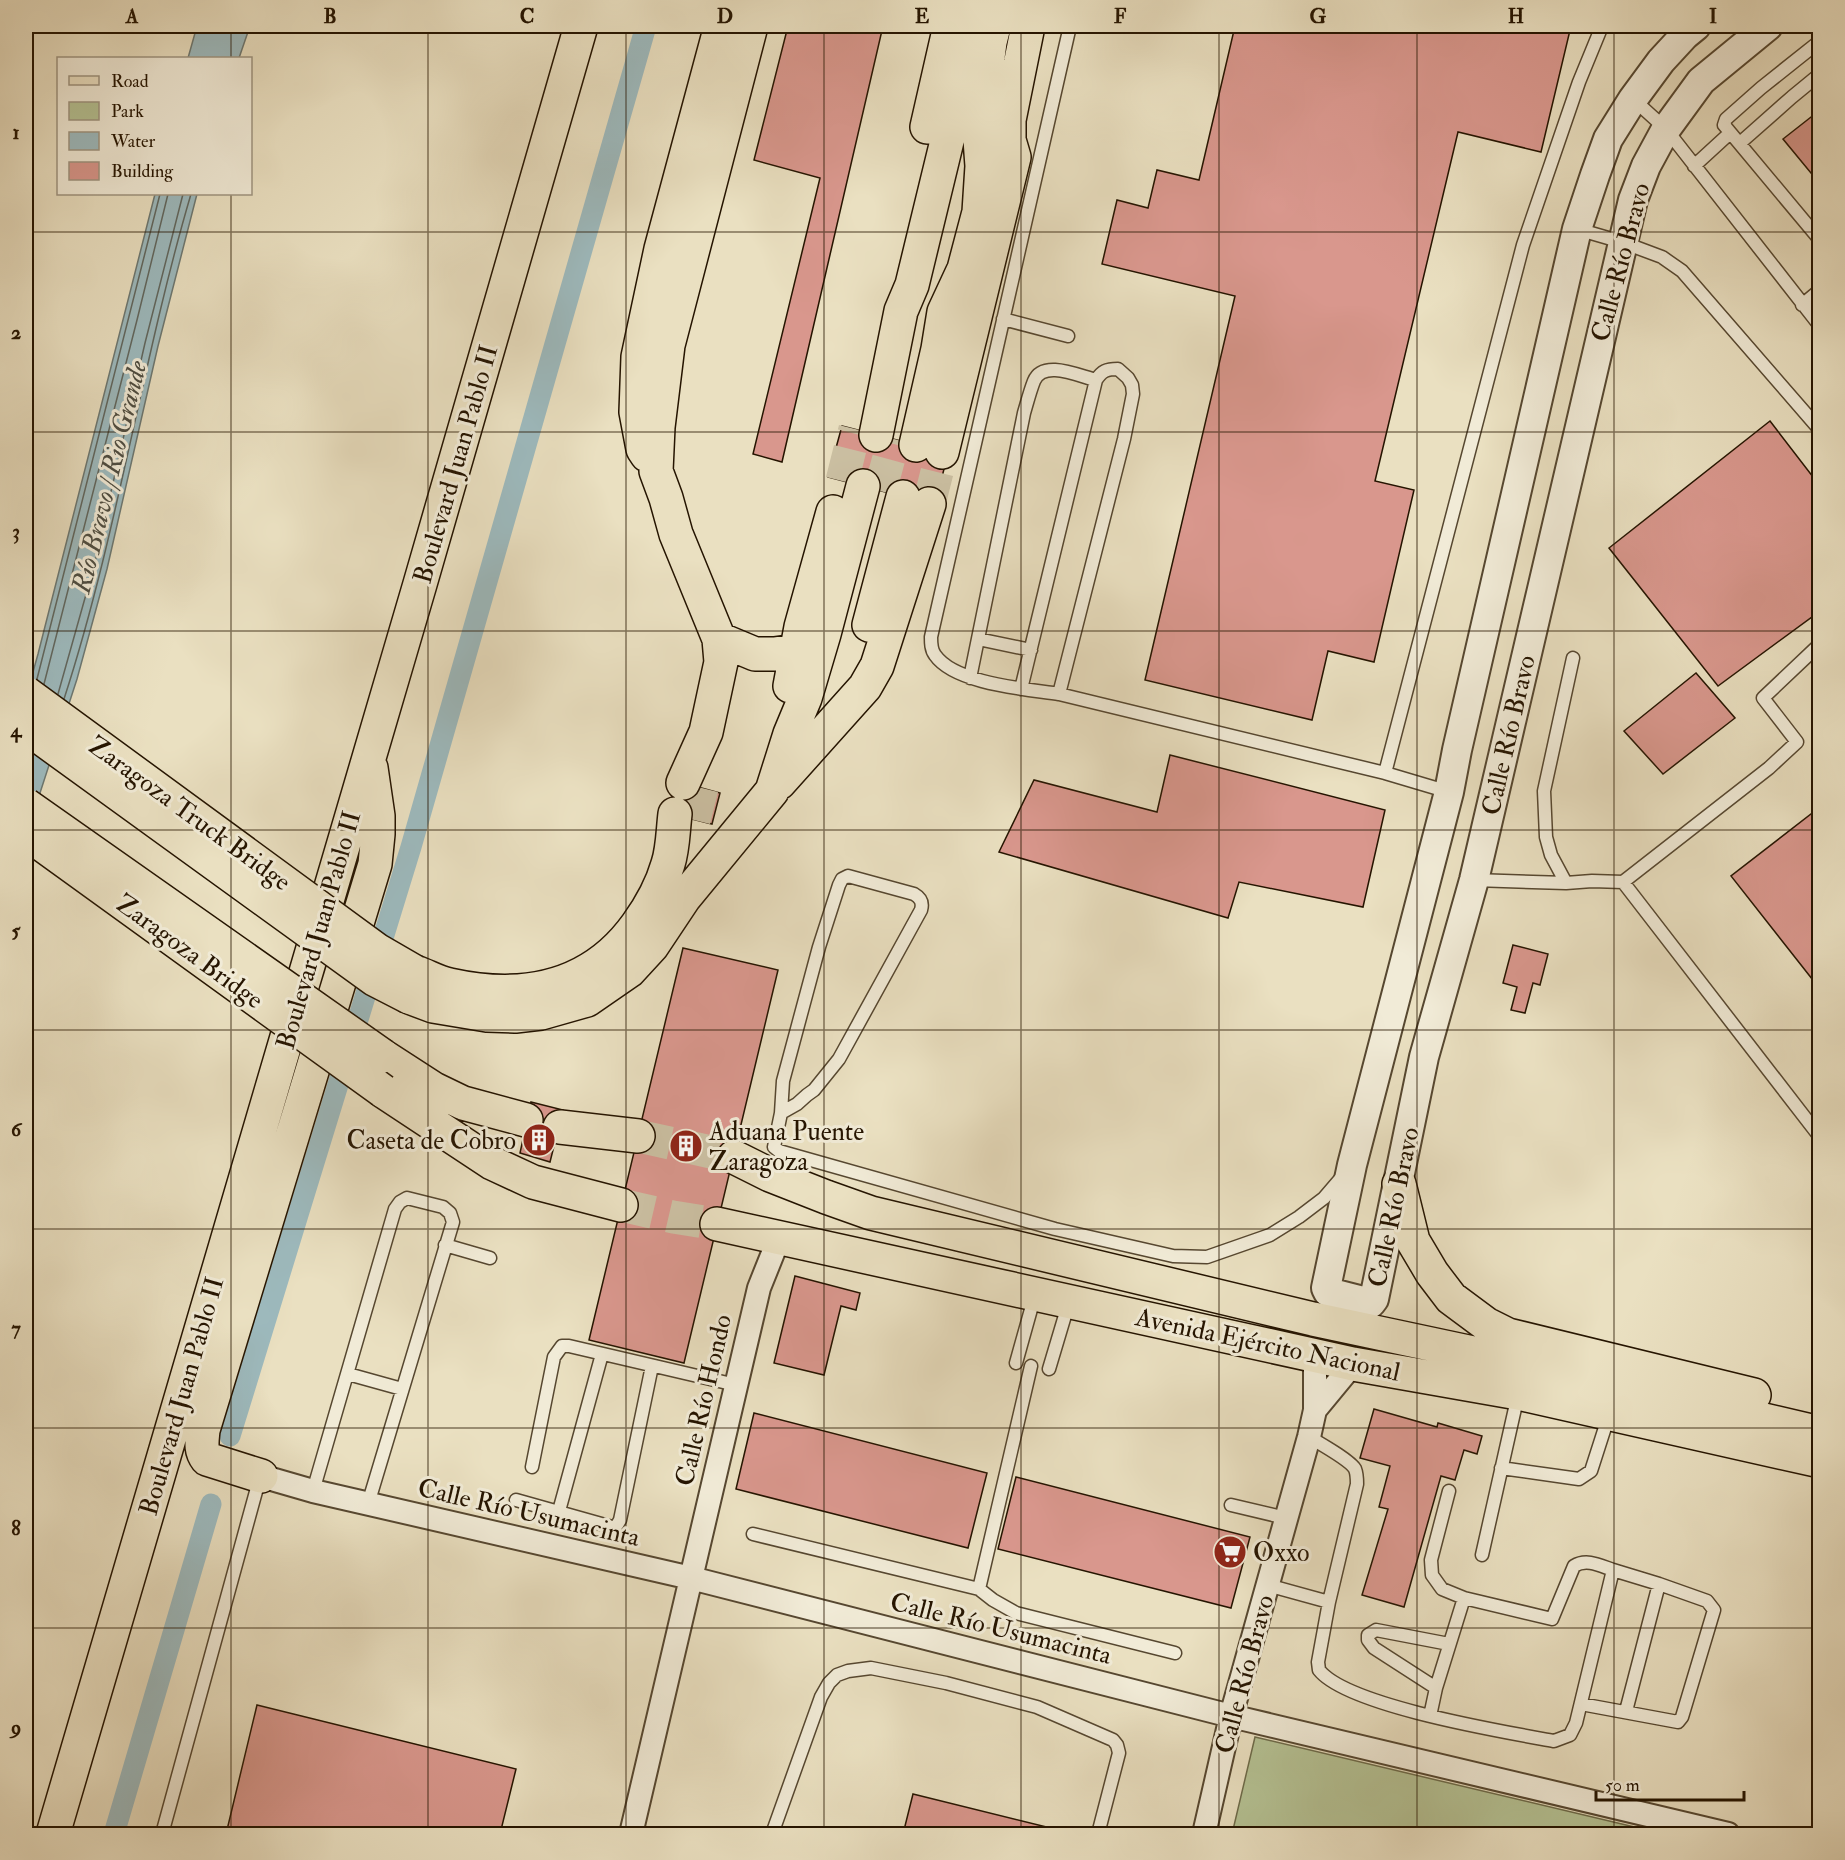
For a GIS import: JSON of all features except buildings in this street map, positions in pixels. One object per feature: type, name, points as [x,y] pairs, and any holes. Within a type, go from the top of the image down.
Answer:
[{"type":"main road","name":"Boulevard Juan Pablo II","points":[[53,1834],[581,26]]},
{"type":"main road","points":[[692,785],[721,662],[719,639],[676,534],[656,471],[643,449],[636,412],[638,357],[661,249],[721,26]]},
{"type":"main road","points":[[656,471],[661,396],[668,345],[751,26]]},
{"type":"main road","points":[[897,440],[870,384],[950,26]]},
{"type":"main road","points":[[897,440],[901,311],[912,285],[975,26]]},
{"type":"main road","points":[[897,440],[922,339],[944,312],[964,269],[979,212],[982,166],[979,126],[994,26]]},
{"type":"main road","points":[[897,440],[1014,157],[1009,140],[1009,120],[1028,26]]},
{"type":"main road","points":[[905,302],[922,339]]},
{"type":"main road","points":[[897,440],[938,349],[944,312]]},
{"type":"main road","points":[[772,791],[801,627],[883,492]]},
{"type":"main road","points":[[772,791],[805,698],[824,634],[883,492]]},
{"type":"main road","points":[[412,985],[433,1006],[487,1015],[515,1016],[541,1013],[587,1000],[629,971],[652,946],[684,898],[772,791],[865,687],[873,673],[885,644],[883,492]]},
{"type":"main road","points":[[719,639],[755,654],[796,651]]},
{"type":"main road","name":"Zaragoza Truck Bridge","points":[[26,693],[377,950],[412,985]]},
{"type":"main road","name":"Zaragoza Truck Bridge","points":[[26,727],[374,980],[412,985]]},
{"type":"main road","points":[[261,1476],[207,1459],[201,1445],[203,1430],[375,864],[378,816],[369,756]]},
{"type":"main road","points":[[26,805],[383,1056],[434,1089],[463,1103],[526,1119]]},
{"type":"main road","points":[[412,985],[448,985],[503,992],[552,987],[595,967],[630,935],[654,896],[684,817]]},
{"type":"main road","name":"Zaragoza Bridge","points":[[26,833],[383,1091],[492,1162],[533,1182],[621,1205]]},
{"type":"main road","points":[[560,1127],[638,1136]]},
{"type":"main road","name":"Avenida Ejército Nacional","points":[[734,1157],[770,1175],[871,1213],[1313,1319],[1820,1433]]},
{"type":"main road","points":[[1399,1184],[1413,1241],[1432,1274],[1451,1298],[1486,1324],[1508,1335],[1820,1410]]},
{"type":"main road","name":"Avenida Ejército Nacional","points":[[717,1224],[1353,1364],[1518,1393],[1820,1461]]},
{"type":"main road","points":[[1314,1354],[1320,1347],[1331,1344],[1478,1372],[1575,1377]]},
{"type":"street","name":"Calle Río Bravo","points":[[1696,26],[1685,34],[1661,61],[1633,99],[1608,139],[1577,229],[1449,792],[1352,1165],[1326,1288],[1328,1292],[1371,1303],[1374,1299],[1424,1057],[1474,880],[1622,242],[1636,192],[1646,166],[1666,129],[1701,81],[1768,26]]},
{"type":"street","points":[[1449,792],[1492,806]]},
{"type":"street","points":[[1407,958],[1450,967]]},
{"type":"street","name":"Calle Río Hondo","points":[[631,1834],[759,1288],[778,1238]]},
{"type":"street","name":"Calle Río Bravo","points":[[1204,1834],[1231,1716],[1309,1437],[1315,1410],[1314,1354]]},
{"type":"street","name":"Calle Río Bravo","points":[[1315,1410],[1353,1364]]},
{"type":"street","name":"Calle Río Usumacinta","points":[[261,1476],[313,1491],[691,1578],[1231,1716],[1728,1834]]},
{"type":"lane","points":[[1070,26],[931,637],[934,655],[956,672],[970,678],[1005,687],[1059,694],[1385,773],[1449,792]]},
{"type":"lane","points":[[1385,773],[1523,245],[1602,26]]},
{"type":"lane","points":[[1820,41],[1761,88],[1726,119],[1724,125],[1820,240]]},
{"type":"lane","points":[[1740,143],[1820,74]]},
{"type":"lane","points":[[1633,99],[1666,129],[1820,326]]},
{"type":"lane","points":[[1694,166],[1730,133]]},
{"type":"lane","points":[[1577,229],[1662,257],[1682,271],[1820,430]]},
{"type":"lane","points":[[1802,305],[1820,290]]},
{"type":"lane","points":[[1003,319],[1068,336]]},
{"type":"lane","points":[[970,678],[1024,413],[1034,380],[1042,372],[1053,369],[1096,380]]},
{"type":"lane","points":[[1021,689],[1096,380],[1107,369],[1118,369],[1128,378],[1133,394],[1124,439],[1059,694]]},
{"type":"lane","points":[[978,639],[1031,650]]},
{"type":"lane","points":[[1474,880],[1623,882],[1769,768],[1797,742],[1763,698],[1820,644]]},
{"type":"lane","points":[[1566,883],[1551,855],[1546,837],[1544,791],[1573,658]]},
{"type":"lane","points":[[781,1113],[814,1090],[839,1059],[921,910],[922,904],[918,897],[848,876],[840,881],[819,947],[783,1081],[781,1113],[774,1147],[778,1151],[1055,1229],[1173,1256],[1207,1257],[1270,1235],[1299,1217],[1324,1198],[1352,1165]]},
{"type":"lane","points":[[1623,882],[1820,1137]]},
{"type":"lane","points":[[313,1491],[395,1209],[407,1198],[443,1207],[450,1213],[453,1222],[368,1503]]},
{"type":"lane","points":[[445,1245],[490,1258]]},
{"type":"lane","points":[[1017,1363],[1035,1293]]},
{"type":"lane","points":[[1049,1369],[1069,1302]]},
{"type":"lane","points":[[532,1467],[556,1353],[562,1346],[736,1385]]},
{"type":"lane","points":[[559,1511],[602,1354]]},
{"type":"lane","points":[[516,1500],[612,1527],[618,1523],[652,1366]]},
{"type":"lane","points":[[979,1589],[1031,1366]]},
{"type":"lane","points":[[348,1374],[402,1389]]},
{"type":"lane","points":[[1482,1555],[1518,1393]]},
{"type":"lane","points":[[1501,1468],[1579,1479],[1591,1471],[1609,1414]]},
{"type":"lane","points":[[1309,1437],[1349,1462],[1355,1469],[1357,1477],[1318,1662],[1322,1674],[1351,1692],[1430,1716],[1554,1741],[1570,1735],[1581,1704],[1613,1570]]},
{"type":"lane","points":[[162,1834],[261,1476]]},
{"type":"lane","points":[[1449,1491],[1431,1560],[1432,1575],[1442,1589],[1464,1598],[1552,1619],[1574,1566],[1582,1562],[1593,1563],[1659,1584],[1707,1602],[1714,1610],[1682,1718],[1678,1722],[1581,1704]]},
{"type":"lane","points":[[1230,1505],[1286,1518]]},
{"type":"lane","points":[[753,1534],[979,1589],[1016,1613],[1175,1653]]},
{"type":"lane","points":[[1626,1711],[1659,1584]]},
{"type":"lane","points":[[1267,1585],[1329,1602]]},
{"type":"lane","points":[[1430,1716],[1436,1688],[1464,1598]]},
{"type":"lane","points":[[1436,1688],[1374,1648],[1368,1640],[1368,1635],[1376,1630],[1449,1644]]},
{"type":"lane","points":[[772,1834],[821,1697],[829,1683],[837,1675],[848,1671],[871,1668],[946,1683],[1037,1707],[1113,1740],[1119,1753],[1098,1834]]},
{"type":"green space","points":[[1255,1737],[1664,1834],[1232,1834]]},
{"type":"water","points":[[197,26],[250,26],[239,57],[188,57]]},
{"type":"water","name":"Río Bravo / Rio Grande","points":[[155,195],[197,195],[158,346],[107,569],[77,679],[26,836],[26,697]]},
{"type":"waterway","points":[[230,1436],[411,847],[646,26]]},
{"type":"waterway","points":[[114,1834],[211,1504]]},
{"type":"tunnel","points":[[842,481],[855,429]]},
{"type":"tunnel","points":[[880,491],[894,439]]},
{"type":"tunnel","points":[[929,504],[942,452]]},
{"type":"tunnel","points":[[694,820],[702,788]]},
{"type":"tunnel","points":[[638,1136],[734,1157]]},
{"type":"tunnel","points":[[621,1205],[717,1224]]},
{"type":"place","name":"Caseta de Cobro","points":[[539,1140]]},
{"type":"place","name":"Aduana Puente Zaragoza","points":[[686,1146]]},
{"type":"place","name":"Oxxo","points":[[1230,1552]]}]
